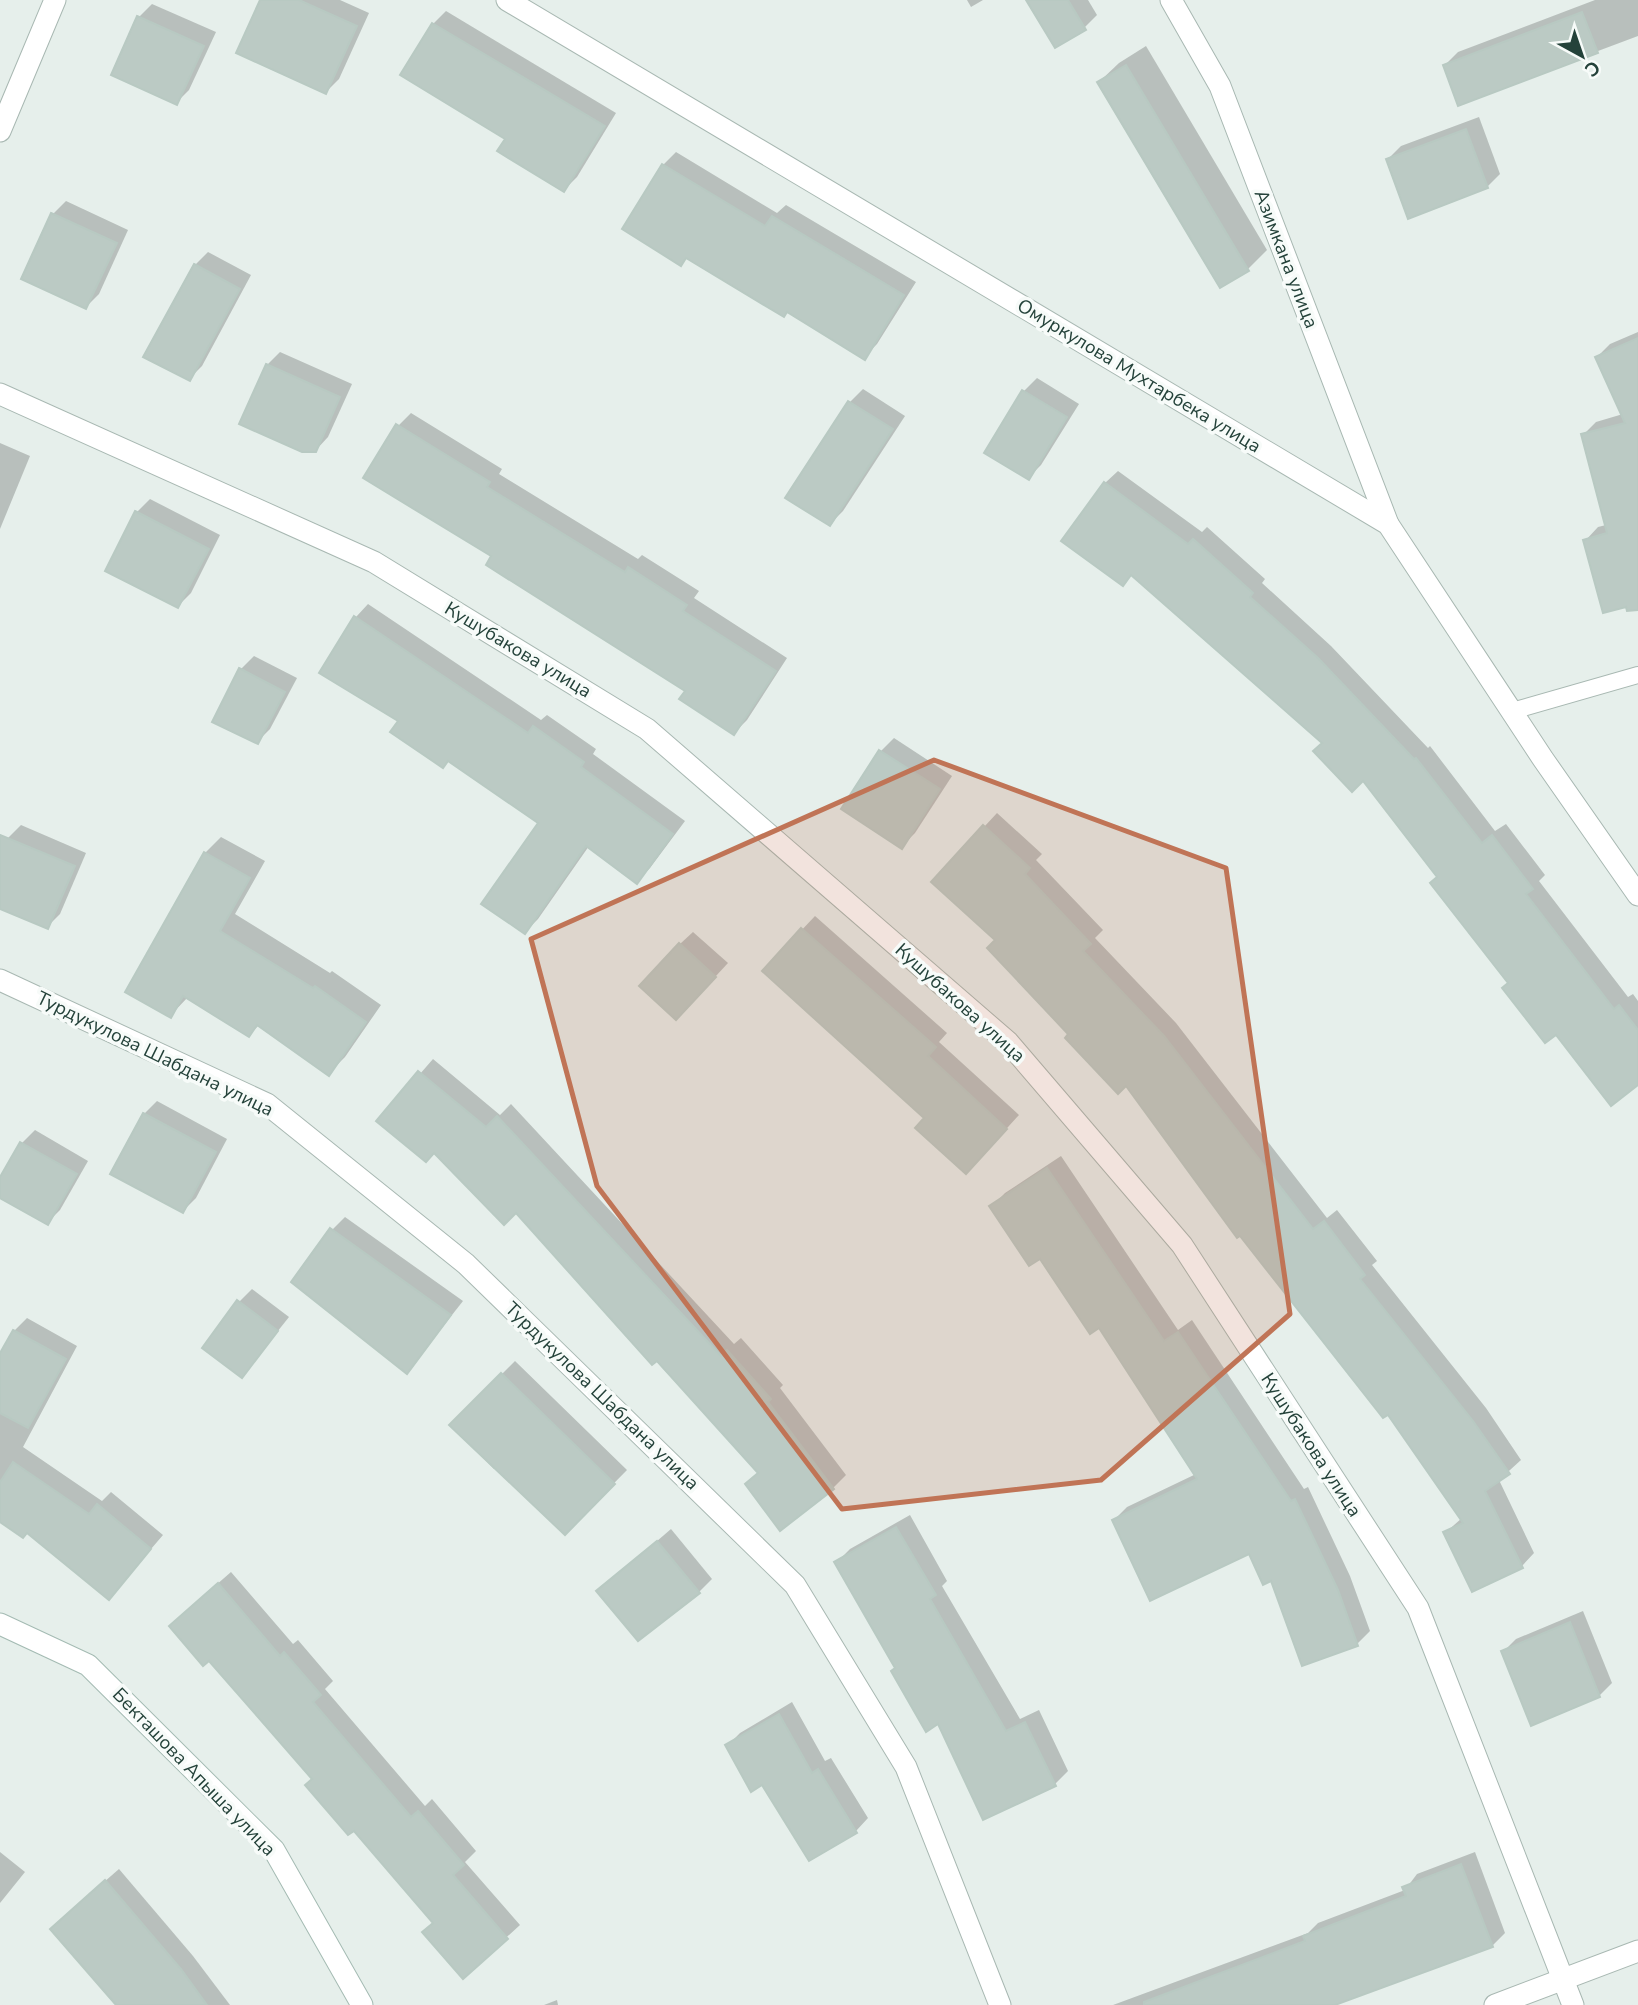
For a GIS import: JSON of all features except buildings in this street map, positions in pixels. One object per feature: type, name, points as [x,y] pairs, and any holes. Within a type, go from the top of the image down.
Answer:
[{"type":"street","points":[[0,131],[55,0]]},
{"type":"street","name":"Омуркулова Мухтарбека улица","points":[[507,0],[1388,524],[1511,711],[1638,895]]},
{"type":"street","name":"Азимкана улица","points":[[1171,0],[1220,86],[1388,524]]},
{"type":"street","name":"Кушубакова улица","points":[[0,394],[374,562],[647,729],[1008,1042],[1182,1245],[1418,1608],[1573,2005]]},
{"type":"street","name":"Турдукулова Шабдана улица","points":[[0,980],[267,1104],[466,1264],[795,1585],[906,1767],[1000,2005]]},
{"type":"street","name":"Бекташова Апыша улица","points":[[0,1624],[88,1665],[274,1850],[362,2005]]},
{"type":"street","points":[[1495,2005],[1638,1951]]},
{"type":"lane","points":[[1511,711],[1638,675]]},
{"type":"highlighted area","points":[[934,760],[1226,868],[1290,1314],[1101,1480],[842,1509],[597,1186],[531,939]]}]
